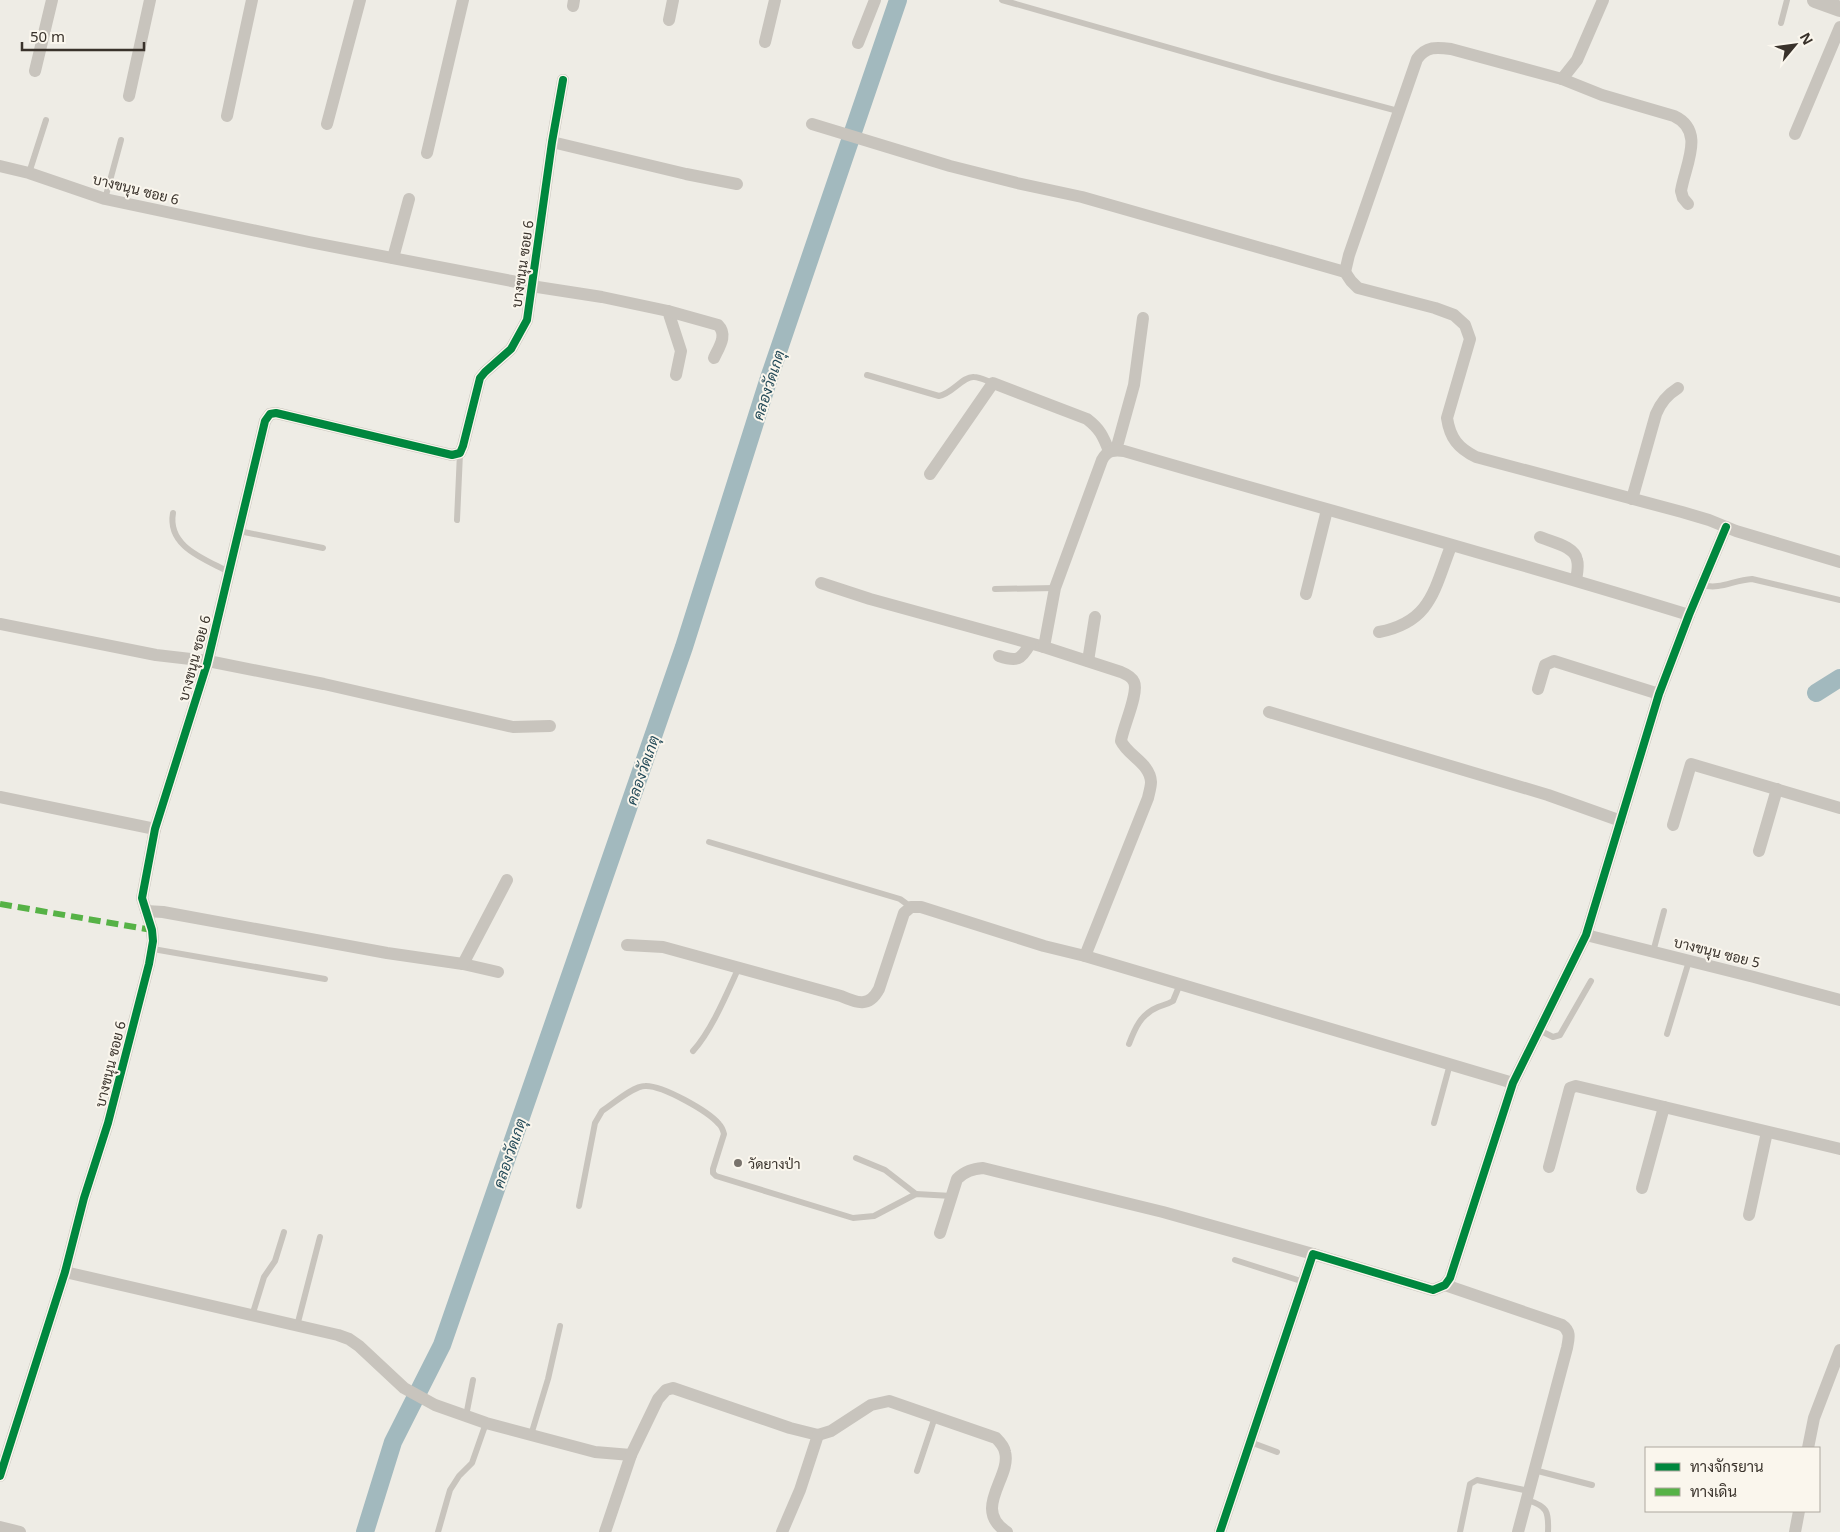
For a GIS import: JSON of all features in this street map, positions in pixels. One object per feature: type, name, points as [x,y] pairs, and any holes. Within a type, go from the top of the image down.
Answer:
[{"type":"street","points":[[35,71],[52,0]]},
{"type":"street","points":[[128,96],[150,0]]},
{"type":"street","points":[[227,116],[252,0]]},
{"type":"street","points":[[328,124],[360,0]]},
{"type":"street","points":[[427,153],[463,0]]},
{"type":"street","points":[[669,20],[673,0]]},
{"type":"street","points":[[765,42],[774,0]]},
{"type":"street","points":[[858,43],[875,0]]},
{"type":"street","points":[[1562,79],[1577,60],[1603,0]]},
{"type":"street","points":[[1816,0],[1840,9]]},
{"type":"street","points":[[1795,134],[1840,27]]},
{"type":"street","points":[[1345,272],[1417,59],[1427,49],[1451,49],[1562,79],[1602,95],[1683,120],[1688,126],[1691,136],[1691,148],[1681,191],[1683,198],[1688,204]]},
{"type":"street","name":"บางขนุน ซอย 6","points":[[0,1476],[65,1272],[84,1198],[108,1124],[153,949],[152,930],[142,898],[155,829],[208,661],[264,421],[270,414],[276,413],[452,455],[460,453],[480,378],[511,349],[527,320],[552,142],[563,80]]},
{"type":"street","points":[[812,124],[1017,183],[1082,197],[1345,272],[1358,288],[1435,308],[1454,315],[1466,325],[1470,339],[1447,418],[1449,431],[1466,452],[1476,457],[1691,514],[1726,527],[1840,562]]},
{"type":"street","points":[[552,142],[686,174],[737,184]]},
{"type":"street","name":"บางขนุน ซอย 6","points":[[0,166],[30,173],[105,199],[309,242],[668,311],[718,325],[724,335],[714,358]]},
{"type":"street","points":[[393,258],[409,199]]},
{"type":"street","points":[[668,311],[681,351],[676,375]]},
{"type":"street","points":[[1044,647],[1055,588],[1102,460],[1112,451],[1134,385],[1143,318]]},
{"type":"street","points":[[930,474],[993,383],[1086,419],[1097,428],[1112,451],[1576,580],[1689,615]]},
{"type":"street","points":[[1632,499],[1656,414],[1668,394],[1678,388]]},
{"type":"street","points":[[1306,594],[1327,510]]},
{"type":"street","points":[[940,1234],[958,1179],[963,1174],[972,1170],[984,1168],[1163,1212],[1433,1290],[1445,1285],[1450,1278],[1513,1083],[1586,935],[1660,694],[1689,615],[1726,527]]},
{"type":"street","points":[[1540,537],[1572,551],[1577,556],[1576,580]]},
{"type":"street","points":[[1379,632],[1394,629],[1409,622],[1426,607],[1451,546]]},
{"type":"street","points":[[821,583],[1044,647],[1130,676],[1134,682],[1135,691],[1121,741],[1124,748],[1140,761],[1148,773],[1151,782],[1148,798],[1085,956]]},
{"type":"street","points":[[1088,661],[1095,617]]},
{"type":"street","points":[[0,624],[156,655],[208,661],[324,684],[514,727],[550,726]]},
{"type":"street","points":[[998,656],[1011,660],[1017,659],[1023,656],[1030,644]]},
{"type":"street","points":[[1538,689],[1545,665],[1554,661],[1660,694]]},
{"type":"street","points":[[1269,712],[1548,795],[1621,821]]},
{"type":"street","points":[[1673,825],[1691,764],[1840,808]]},
{"type":"street","points":[[1759,851],[1777,789]]},
{"type":"street","points":[[0,797],[155,829]]},
{"type":"street","points":[[463,964],[507,880]]},
{"type":"street","points":[[627,946],[663,947],[841,996],[857,1003],[866,1002],[874,998],[879,989],[904,913],[911,907],[921,907],[1044,946],[1085,956],[1513,1083]]},
{"type":"street","points":[[146,911],[173,914],[387,953],[463,964],[498,972]]},
{"type":"street","name":"บางขนุน ซอย 5","points":[[1586,935],[1840,1000]]},
{"type":"street","points":[[1549,1167],[1570,1088],[1573,1086],[1840,1149]]},
{"type":"street","points":[[1642,1188],[1664,1107]]},
{"type":"street","points":[[1749,1215],[1767,1132]]},
{"type":"street","points":[[1220,1532],[1313,1254]]},
{"type":"street","points":[[65,1272],[349,1339],[404,1388],[435,1405],[486,1423],[595,1452],[632,1455]]},
{"type":"street","points":[[1445,1285],[1568,1329],[1567,1348],[1518,1532]]},
{"type":"street","points":[[1808,1447],[1814,1418],[1840,1350]]},
{"type":"street","points":[[605,1532],[632,1455],[658,1399],[666,1390],[673,1388],[790,1428],[818,1435],[831,1431],[872,1405],[889,1401],[996,1438],[1005,1452],[1005,1460],[992,1506],[995,1519],[1000,1527],[1007,1532]]},
{"type":"street","points":[[782,1532],[800,1490],[818,1435]]},
{"type":"street","points":[[1795,1532],[1799,1512]]},
{"type":"street","points":[[0,1527],[20,1532]]},
{"type":"lane","points":[[1002,0],[1398,111]]},
{"type":"lane","points":[[1781,22],[1787,0]]},
{"type":"lane","points":[[30,173],[46,120]]},
{"type":"lane","points":[[105,199],[121,140]]},
{"type":"lane","points":[[867,375],[939,396],[945,395],[968,378],[974,377],[993,383]]},
{"type":"lane","points":[[457,520],[460,453]]},
{"type":"lane","points":[[173,513],[172,519],[175,534],[180,543],[229,572]]},
{"type":"lane","points":[[239,532],[323,548]]},
{"type":"lane","points":[[1702,585],[1717,587],[1752,579],[1840,600]]},
{"type":"lane","points":[[994,589],[1055,588]]},
{"type":"lane","points":[[709,842],[900,899],[911,907]]},
{"type":"lane","points":[[1653,952],[1664,911]]},
{"type":"lane","points":[[153,949],[325,979]]},
{"type":"lane","points":[[1667,1034],[1689,961]]},
{"type":"lane","points":[[693,1052],[699,1045],[724,1000],[739,967]]},
{"type":"lane","points":[[1539,1030],[1553,1036],[1560,1036],[1591,981]]},
{"type":"lane","points":[[1129,1044],[1135,1027],[1140,1020],[1151,1011],[1173,1001],[1180,984]]},
{"type":"lane","points":[[1434,1123],[1450,1064]]},
{"type":"lane","points":[[579,1206],[595,1123],[598,1117],[602,1111],[636,1088],[644,1086],[656,1087],[692,1104],[720,1124],[724,1134],[713,1169],[713,1173],[716,1176],[853,1218],[874,1216],[916,1194],[952,1196]]},
{"type":"lane","points":[[856,1158],[885,1170],[916,1194]]},
{"type":"lane","points":[[252,1316],[264,1277],[275,1260],[284,1232]]},
{"type":"lane","points":[[296,1326],[320,1237]]},
{"type":"lane","points":[[1235,1260],[1304,1282]]},
{"type":"lane","points":[[531,1435],[548,1378],[560,1326]]},
{"type":"lane","points":[[466,1416],[473,1380]]},
{"type":"lane","points":[[917,1471],[935,1417]]},
{"type":"lane","points":[[438,1532],[450,1490],[459,1476],[472,1463],[486,1423]]},
{"type":"lane","points":[[1250,1442],[1277,1452]]},
{"type":"lane","points":[[1534,1470],[1592,1485]]},
{"type":"lane","points":[[1460,1532],[1470,1484],[1477,1480],[1528,1496],[1539,1504],[1546,1510],[1549,1518],[1548,1532]]},
{"type":"waterway","name":"คลองวัดเกตุ","points":[[365,1532],[393,1442],[442,1345],[684,647],[769,378],[898,0]]},
{"type":"waterway","points":[[1816,693],[1840,678]]},
{"type":"marked path","points":[[0,904],[152,930]]},
{"type":"cycle path","points":[[0,1476],[65,1272],[84,1198],[108,1123],[149,964],[153,941],[152,930],[142,898],[155,829],[207,664],[265,421],[270,414],[276,413],[452,455],[460,453],[480,378],[511,349],[527,320],[552,142],[563,80]]},
{"type":"cycle path","points":[[1220,1532],[1313,1254],[1433,1290],[1445,1285],[1450,1278],[1513,1083],[1586,935],[1659,694],[1689,615],[1726,527]]},
{"type":"place","name":"วัดยางป่า","points":[[738,1163]]}]
